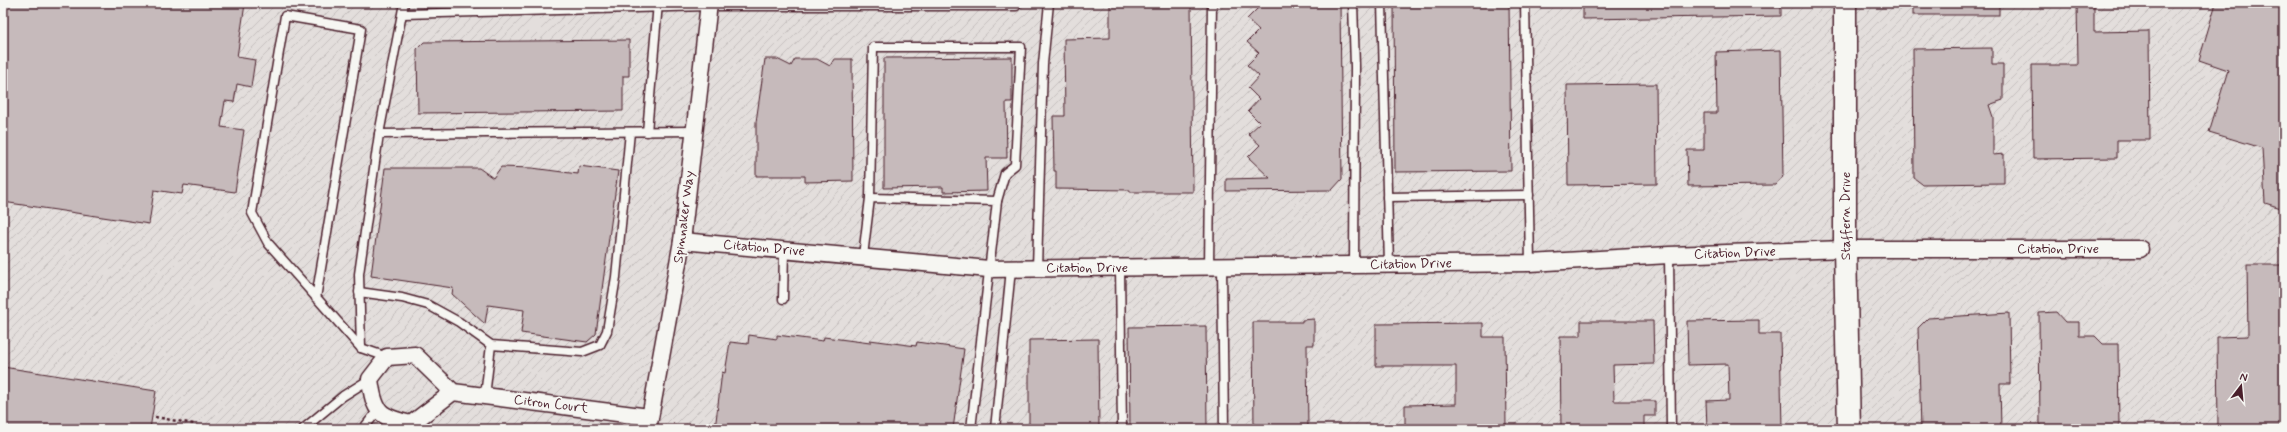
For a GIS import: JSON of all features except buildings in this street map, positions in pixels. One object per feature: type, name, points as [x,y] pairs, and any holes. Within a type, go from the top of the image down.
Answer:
[{"type":"street","name":"Staffern Drive","points":[[1845,3],[1845,250],[1848,429]]},
{"type":"street","name":"Spinnaker Way","points":[[648,423],[682,241],[708,4]]},
{"type":"street","name":"Citation Drive","points":[[682,241],[863,256],[990,269],[1530,263],[1669,255],[1845,250],[2140,249]]},
{"type":"street","points":[[414,355],[453,392],[411,424],[388,419],[373,402],[370,379],[387,357],[414,355]]},
{"type":"street","name":"Citron Court","points":[[453,392],[648,423]]},
{"type":"lane","points":[[362,348],[359,274],[379,134],[404,3]]},
{"type":"lane","points":[[403,14],[708,4],[1016,6],[1016,3]]},
{"type":"lane","points":[[1037,268],[1043,64],[1049,3]]},
{"type":"lane","points":[[1212,3],[1215,267],[1224,429]]},
{"type":"lane","points":[[1353,3],[1355,67],[1354,265]]},
{"type":"lane","points":[[1382,3],[1389,265]]},
{"type":"lane","points":[[1525,3],[1530,263]]},
{"type":"lane","points":[[647,132],[658,5]]},
{"type":"lane","points":[[316,298],[361,29],[285,16],[252,213],[268,243],[316,298],[362,348],[387,357]]},
{"type":"lane","points":[[863,256],[870,198],[873,47],[1021,47],[1015,165],[1005,174],[997,201],[971,429]]},
{"type":"lane","points":[[379,134],[694,131]]},
{"type":"lane","points":[[359,292],[428,305],[459,322],[491,345],[582,352],[600,345],[607,332],[616,277],[630,132]]},
{"type":"lane","points":[[1387,197],[1529,195]]},
{"type":"lane","points":[[870,198],[997,201]]},
{"type":"lane","points":[[783,299],[784,249]]},
{"type":"lane","points":[[1669,255],[1671,429]]},
{"type":"lane","points":[[1120,268],[1122,429]]},
{"type":"lane","points":[[995,429],[1011,269]]},
{"type":"lane","points":[[485,396],[491,345]]},
{"type":"lane","points":[[303,429],[344,396],[370,379]]},
{"type":"lane","points":[[363,429],[379,409]]},
{"type":"path","points":[[155,417],[194,424],[198,429]]},
{"type":"shaded area","points":[[3,3],[2284,3],[2284,429],[3,429]]}]
